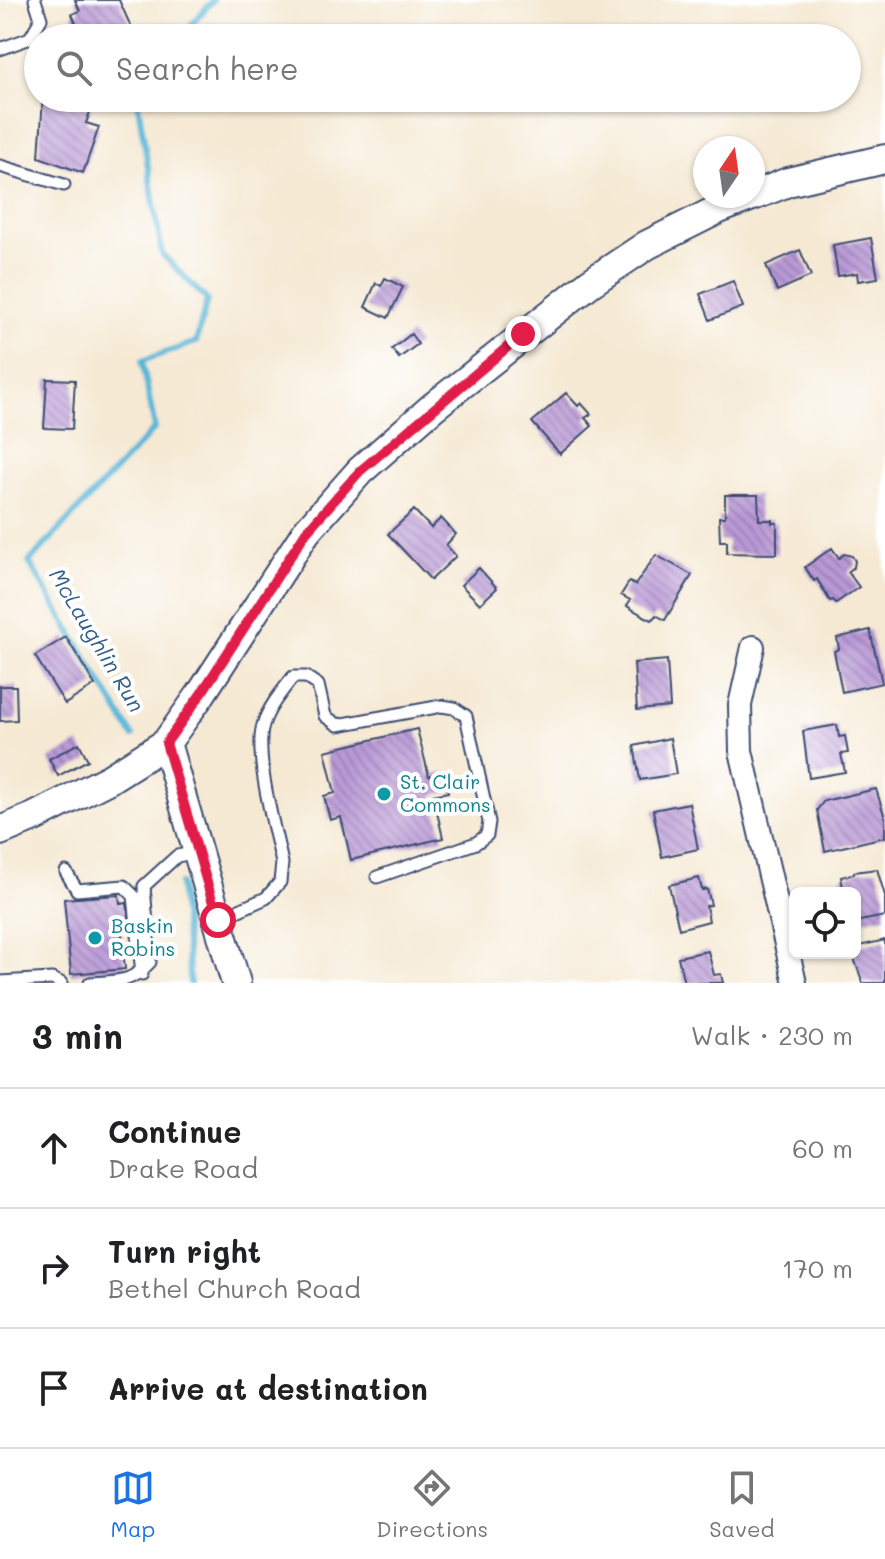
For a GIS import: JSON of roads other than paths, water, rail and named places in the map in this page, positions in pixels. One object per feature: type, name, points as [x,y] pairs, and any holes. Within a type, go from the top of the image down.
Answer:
[{"type":"street","points":[[765,191],[788,182],[885,159]]},
{"type":"street","points":[[0,831],[109,779],[166,743],[306,532],[360,471],[455,389],[590,283],[647,245],[722,208]]},
{"type":"street","points":[[753,647],[740,705],[741,751],[795,983]]},
{"type":"street","points":[[166,743],[188,854],[218,920],[236,983]]},
{"type":"lane","points":[[35,0],[41,19],[38,24]]},
{"type":"lane","points":[[0,49],[24,40]]},
{"type":"lane","points":[[0,166],[64,185]]},
{"type":"lane","points":[[218,920],[266,898],[280,882],[282,863],[259,746],[263,724],[279,694],[293,677],[306,677],[318,685],[325,716],[338,725],[442,706],[454,708],[466,716],[489,822],[487,835],[476,843],[377,877]]},
{"type":"lane","points":[[90,983],[135,980],[142,974],[150,962],[144,886],[188,854]]},
{"type":"lane","points":[[66,872],[77,890],[124,886],[134,896],[142,974]]},
{"type":"lane","points":[[0,982],[57,981]]},
{"type":"waterway","name":"McLaughlin Run","points":[[192,24],[213,0]]},
{"type":"waterway","name":"McLaughlin Run","points":[[133,736],[29,562],[155,428],[142,361],[196,342],[207,300],[162,254],[139,112]]},
{"type":"waterway","name":"McLaughlin Run","points":[[180,884],[190,983]]},
{"type":"place","name":"St. Clair Commons","points":[[384,794]]},
{"type":"place","name":"Baskin Robins","points":[[95,938]]}]
